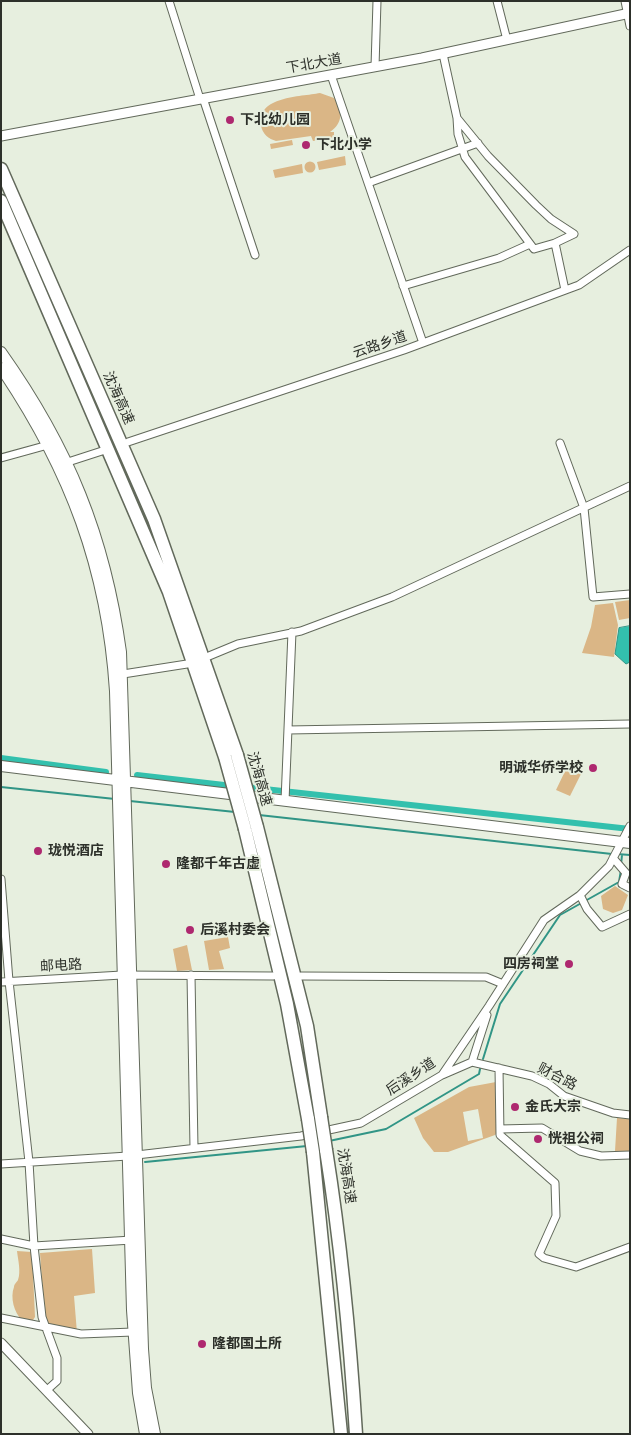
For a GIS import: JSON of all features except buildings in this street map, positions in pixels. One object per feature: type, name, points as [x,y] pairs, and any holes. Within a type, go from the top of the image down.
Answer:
[{"type":"highway","name":"沈海高速","points":[[1,169],[154,519],[231,756],[307,1026],[336,1211],[350,1340],[356,1434]]},
{"type":"highway","name":"沈海高速","points":[[1,201],[169,592],[231,756]]},
{"type":"highway","name":"沈海高速","points":[[251,828],[313,1152],[342,1434]]},
{"type":"main road","points":[[1,352],[27,389],[68,462],[95,532],[117,622],[123,674],[121,781]]},
{"type":"main road","points":[[1,368],[48,445],[77,509],[100,582],[114,670],[122,800],[132,1155],[133,1332],[138,1393],[145,1434]]},
{"type":"main road","points":[[1,766],[285,801],[619,849]]},
{"type":"main road","points":[[132,1155],[143,1349],[154,1434]]},
{"type":"street","points":[[169,1],[255,255]]},
{"type":"street","points":[[375,67],[377,1]]},
{"type":"street","points":[[497,1],[507,40]]},
{"type":"street","points":[[625,1],[630,26]]},
{"type":"street","name":"下北大道","points":[[1,136],[442,54],[628,13]]},
{"type":"street","points":[[442,54],[462,149],[465,157],[485,186],[534,249],[555,243],[574,234],[541,210],[457,118]]},
{"type":"street","points":[[331,75],[423,343]]},
{"type":"street","points":[[368,183],[478,143]]},
{"type":"street","points":[[555,243],[565,290]]},
{"type":"street","points":[[403,286],[499,258],[530,244]]},
{"type":"street","name":"云路乡道","points":[[128,442],[423,343],[579,285],[630,250]]},
{"type":"street","points":[[560,443],[584,508],[593,597],[630,594]]},
{"type":"street","points":[[1,458],[48,445]]},
{"type":"street","points":[[68,462],[102,451]]},
{"type":"street","points":[[209,656],[238,644],[292,632],[392,597],[630,486]]},
{"type":"street","points":[[285,801],[292,632]]},
{"type":"street","points":[[123,674],[187,664]]},
{"type":"street","points":[[288,730],[630,724]]},
{"type":"street","name":"后溪乡道","points":[[1,1164],[132,1155],[301,1136],[361,1123],[442,1076],[504,984],[544,920],[582,900],[609,866],[630,826]]},
{"type":"street","points":[[619,849],[621,867],[626,873],[622,884],[630,888]]},
{"type":"street","points":[[1,879],[5,981],[29,1162],[34,1246],[42,1317],[48,1328],[57,1358],[57,1381],[46,1390]]},
{"type":"street","points":[[582,900],[602,927],[630,914]]},
{"type":"street","name":"邮电路","points":[[5,981],[127,975],[273,976]]},
{"type":"street","points":[[191,975],[194,1148]]},
{"type":"street","points":[[301,976],[486,977],[504,984]]},
{"type":"street","points":[[442,1076],[472,1062],[489,1006]]},
{"type":"street","name":"财合路","points":[[472,1062],[532,1076],[549,1084],[564,1096],[613,1113],[630,1115]]},
{"type":"street","points":[[499,1068],[500,1135],[556,1183],[556,1216],[539,1254],[544,1258],[576,1267],[630,1246]]},
{"type":"street","points":[[500,1129],[542,1128],[580,1151],[601,1156],[630,1156]]},
{"type":"street","points":[[1,1239],[34,1246],[132,1240]]},
{"type":"street","points":[[1,1318],[81,1334],[133,1332]]},
{"type":"street","points":[[1,1343],[88,1434]]},
{"type":"shaded area","points":[[320,93],[334,98],[339,108],[339,121],[330,132],[334,132],[334,137],[313,141],[311,136],[276,141],[264,133],[261,125],[262,115],[266,108],[273,103],[291,97]]},
{"type":"shaded area","points":[[292,140],[293,145],[271,149],[270,144]]},
{"type":"shaded area","points":[[345,156],[346,165],[319,170],[317,162]]},
{"type":"shaded area","points":[[310,161],[316,167],[310,173],[304,167]]},
{"type":"shaded area","points":[[302,164],[303,173],[275,178],[273,170]]},
{"type":"shaded area","points":[[630,600],[630,618],[619,620],[615,602]]},
{"type":"shaded area","points":[[613,603],[618,625],[614,657],[582,653],[591,627],[595,605]]},
{"type":"shaded area","points":[[568,765],[582,772],[570,796],[556,790]]},
{"type":"shaded area","points":[[615,886],[628,895],[622,910],[613,913],[603,909],[601,896]]},
{"type":"shaded area","points":[[228,937],[230,948],[219,951],[224,969],[209,970],[204,941]]},
{"type":"shaded area","points":[[187,945],[192,970],[177,971],[173,949]]},
{"type":"shaded area","points":[[496,1082],[498,1131],[495,1135],[448,1152],[434,1152],[423,1138],[414,1118],[469,1087]],"holes":[[[478,1109],[483,1138],[468,1141],[463,1112]]]},
{"type":"shaded area","points":[[617,1118],[630,1119],[630,1152],[615,1151]]},
{"type":"shaded area","points":[[92,1249],[95,1293],[74,1296],[77,1333],[48,1325],[45,1322],[40,1253]]},
{"type":"shaded area","points":[[17,1251],[32,1252],[35,1317],[33,1320],[22,1320],[13,1305],[12,1295],[19,1273]]},
{"type":"water","points":[[630,626],[630,662],[626,664],[615,654],[619,628]]},
{"type":"waterway","points":[[1,758],[106,772]]},
{"type":"waterway","points":[[137,775],[233,786]]},
{"type":"waterway","points":[[1,787],[115,799]]},
{"type":"waterway","points":[[246,787],[630,829]]},
{"type":"waterway","points":[[130,801],[235,812]]},
{"type":"waterway","points":[[259,815],[612,854]]},
{"type":"waterway","points":[[617,854],[630,855]]},
{"type":"waterway","points":[[621,865],[622,855]]},
{"type":"waterway","points":[[483,1059],[500,1004],[560,915],[619,882],[621,870]]},
{"type":"waterway","points":[[329,1141],[386,1129],[479,1074],[480,1069]]},
{"type":"waterway","points":[[145,1162],[307,1146]]},
{"type":"place","name":"下北幼儿园","points":[[230,120]]},
{"type":"place","name":"下北小学","points":[[306,145]]},
{"type":"place","name":"明诚华侨学校","points":[[593,768]]},
{"type":"place","name":"珑悦酒店","points":[[38,851]]},
{"type":"place","name":"隆都千年古虚","points":[[166,864]]},
{"type":"place","name":"后溪村委会","points":[[190,930]]},
{"type":"place","name":"四房祠堂","points":[[569,964]]},
{"type":"place","name":"金氏大宗","points":[[515,1107]]},
{"type":"place","name":"恍祖公祠","points":[[538,1139]]},
{"type":"place","name":"隆都国土所","points":[[202,1344]]}]
